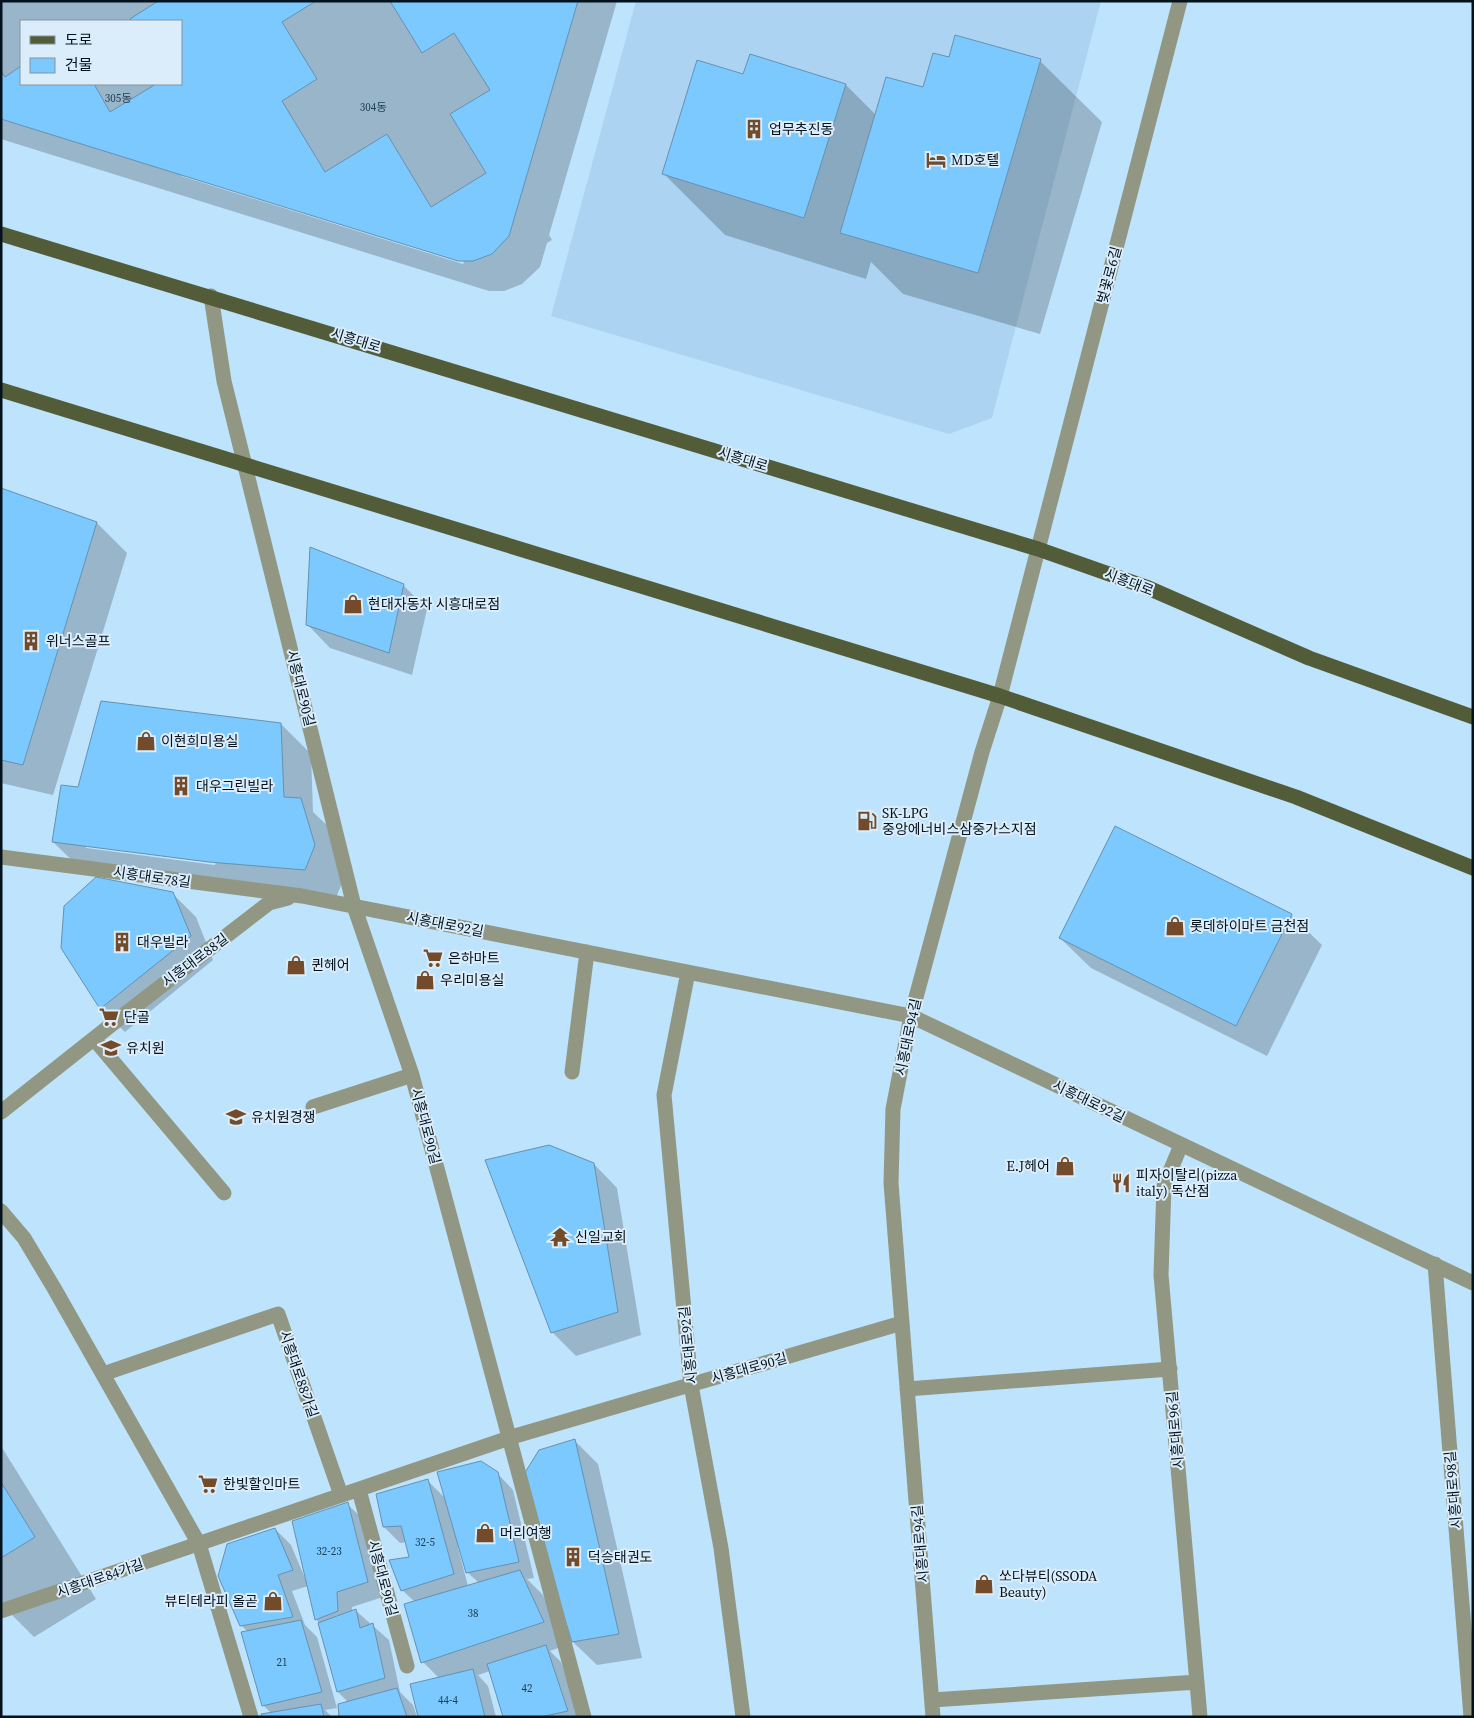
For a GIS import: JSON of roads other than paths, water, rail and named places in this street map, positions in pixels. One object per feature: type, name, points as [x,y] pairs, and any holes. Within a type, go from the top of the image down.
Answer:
[{"type":"main road","name":"시흥대로","points":[[1,234],[211,296],[1038,549],[1146,587],[1309,658],[1473,717]]},
{"type":"main road","points":[[1,390],[1000,696],[1296,797],[1473,868]]},
{"type":"street","name":"벚꽃로6길","points":[[1000,696],[1180,1]]},
{"type":"street","name":"시흥대로90길","points":[[211,296],[224,382],[354,906],[412,1075],[581,1716]]},
{"type":"street","name":"시흥대로94길","points":[[933,1717],[891,1183],[893,1109],[912,1016],[982,752],[1000,696]]},
{"type":"street","name":"시흥대로78길","points":[[1,857],[302,896]]},
{"type":"street","name":"시흥대로92길","points":[[302,896],[912,1016],[1473,1283]]},
{"type":"street","name":"시흥대로88길","points":[[2,1111],[269,903],[302,896]]},
{"type":"street","points":[[572,1072],[587,952]]},
{"type":"street","name":"시흥대로92길","points":[[688,972],[664,1095],[691,1385],[721,1548],[743,1717]]},
{"type":"street","points":[[94,1039],[224,1193]]},
{"type":"street","name":"시흥대로90길","points":[[313,1107],[412,1075]]},
{"type":"street","name":"시흥대로96길","points":[[1182,1146],[1164,1186],[1161,1275],[1200,1717]]},
{"type":"street","points":[[1,1212],[24,1238],[199,1544],[251,1717]]},
{"type":"street","name":"시흥대로98길","points":[[1435,1264],[1471,1717]]},
{"type":"street","name":"시흥대로88가길","points":[[103,1374],[278,1314],[341,1496]]},
{"type":"street","name":"시흥대로90길","points":[[199,1544],[509,1439],[902,1323]]},
{"type":"street","points":[[907,1389],[1170,1370]]},
{"type":"street","name":"시흥대로90길","points":[[359,1490],[407,1666]]},
{"type":"street","name":"시흥대로84가길","points":[[1,1611],[199,1544]]},
{"type":"street","points":[[932,1700],[1197,1682]]},
{"type":"place","name":"업무추진동","points":[[754,129]]},
{"type":"place","name":"MD호텔","points":[[936,160]]},
{"type":"place","name":"현대자동차 시흥대로점","points":[[353,604]]},
{"type":"place","name":"위너스골프","points":[[31,641]]},
{"type":"place","name":"이현희미용실","points":[[146,741]]},
{"type":"place","name":"대우그린빌라","points":[[181,786]]},
{"type":"place","name":"SK-LPG 중앙에너비스삼중가스지점","points":[[867,821]]},
{"type":"place","name":"롯데하이마트 금천점","points":[[1175,926]]},
{"type":"place","name":"대우빌라","points":[[122,942]]},
{"type":"place","name":"은하마트","points":[[433,958]]},
{"type":"place","name":"퀸헤어","points":[[296,965]]},
{"type":"place","name":"우리미용실","points":[[425,980]]},
{"type":"place","name":"단골","points":[[109,1017]]},
{"type":"place","name":"유치원","points":[[111,1048]]},
{"type":"place","name":"유치원경쟁","points":[[236,1117]]},
{"type":"place","name":"E.J헤어","points":[[1065,1166]]},
{"type":"place","name":"피자이탈리(pizza italy) 독산점","points":[[1121,1183]]},
{"type":"place","name":"신일교회","points":[[560,1237]]},
{"type":"place","name":"한빛할인마트","points":[[208,1484]]},
{"type":"place","name":"머리여행","points":[[485,1533]]},
{"type":"place","name":"덕승태권도","points":[[573,1557]]},
{"type":"place","name":"쏘다뷰티(SSODA Beauty)","points":[[984,1584]]},
{"type":"place","name":"뷰티테라피 올곧","points":[[273,1601]]}]
